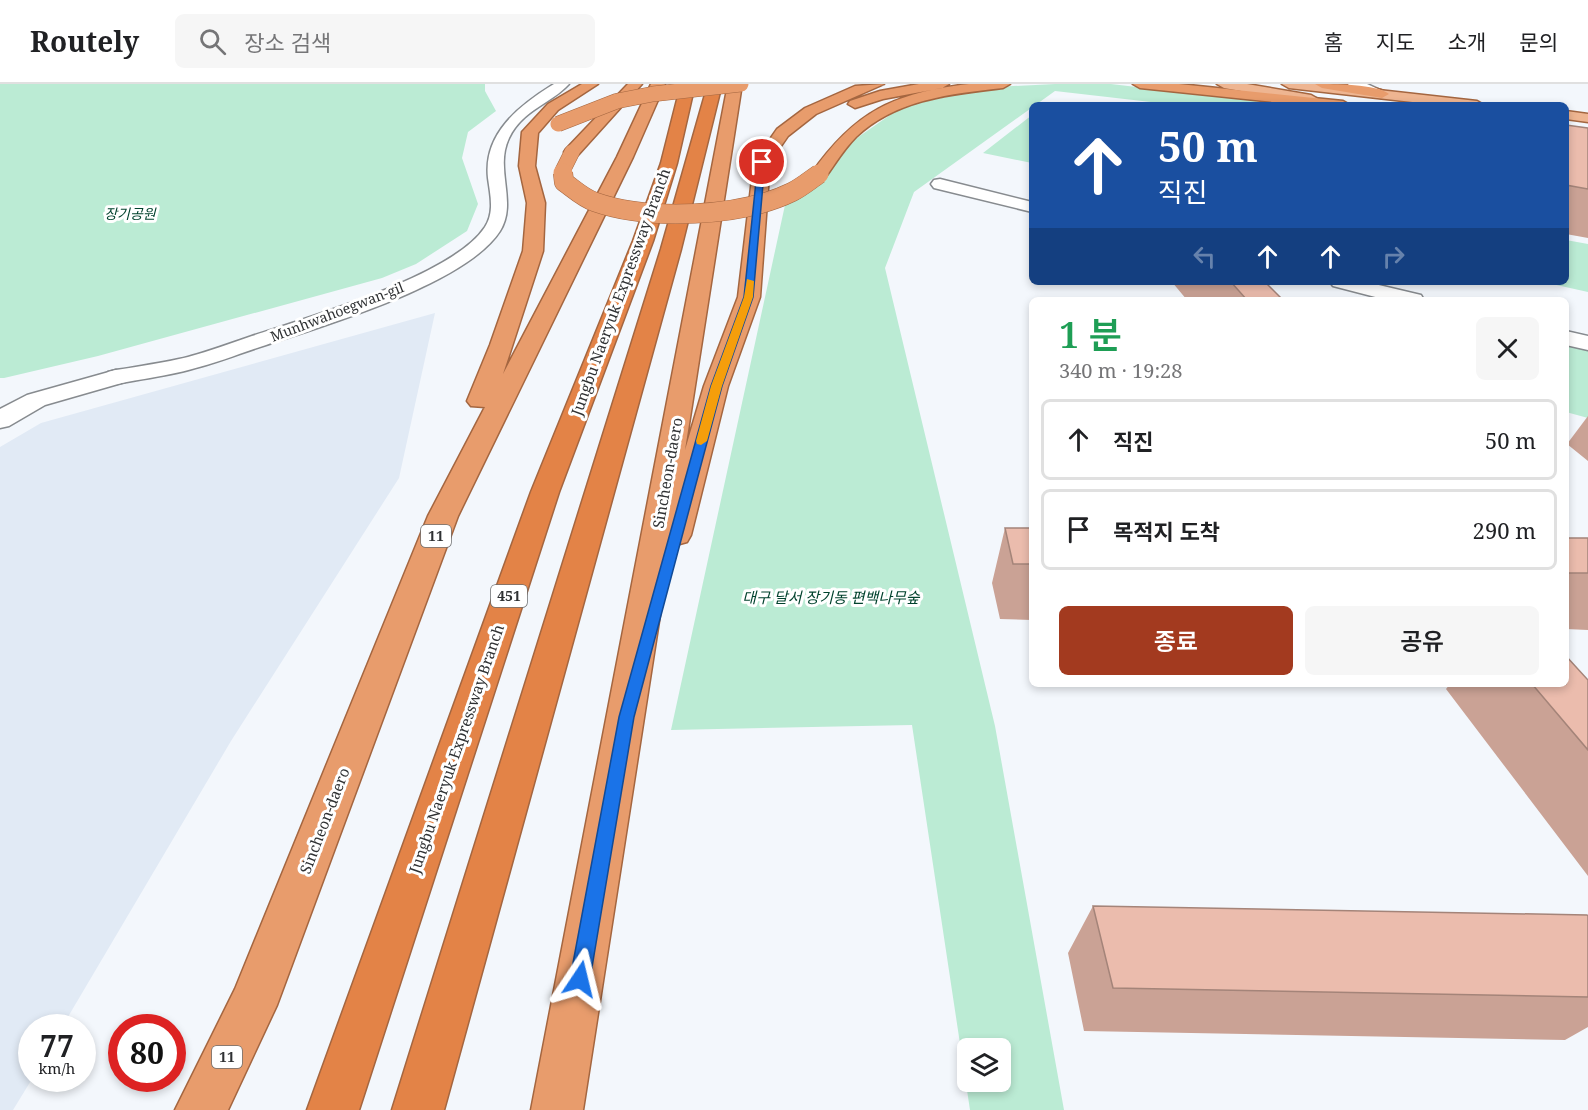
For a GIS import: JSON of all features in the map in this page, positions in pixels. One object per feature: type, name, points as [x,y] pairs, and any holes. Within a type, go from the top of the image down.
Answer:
[{"type":"highway","points":[[443,516],[457,462],[502,345],[533,251],[536,203],[527,166],[530,132],[553,106],[591,84]]},
{"type":"highway","points":[[635,84],[572,152],[563,170],[564,182],[594,201],[616,207],[670,213],[728,209],[762,203],[789,194],[819,174],[851,134],[872,117],[920,98],[962,89],[1003,84]]},
{"type":"highway","name":"Sincheon-daero","points":[[201,1110],[253,1005],[443,516],[625,157],[658,84]]},
{"type":"highway","name":"Jungbu Naeryuk Expressway Branch","points":[[333,1110],[545,492],[643,241],[669,163],[688,84]]},
{"type":"highway","name":"Jungbu Naeryuk Expressway Branch","points":[[418,1110],[668,260],[715,84]]},
{"type":"highway","name":"Sincheon-daero","points":[[557,1110],[735,84]]},
{"type":"highway","points":[[527,166],[540,135],[558,124],[617,101],[664,92],[741,84]]},
{"type":"highway","points":[[626,717],[717,386],[748,297],[762,162],[771,143],[808,112],[837,98],[877,84]]},
{"type":"highway","points":[[800,138],[806,130],[828,115],[852,105],[880,95],[942,84]]},
{"type":"highway","points":[[1140,84],[1314,102]]},
{"type":"highway","points":[[1323,84],[1382,94]]},
{"type":"highway","points":[[754,236],[777,173]]},
{"type":"main road","points":[[1224,84],[1330,102]]},
{"type":"main road","points":[[1289,84],[1451,102]]},
{"type":"main road","points":[[1569,115],[1588,118]]},
{"type":"main road","points":[[1569,128],[1588,130]]},
{"type":"street","name":"Munhwahoegwan-gil","points":[[0,420],[36,400],[116,377],[189,364],[381,298],[442,269],[478,245],[493,228],[499,208],[495,164],[508,127],[541,97],[563,84]]},
{"type":"street","points":[[1355,84],[1382,94]]},
{"type":"street","points":[[940,184],[1029,206]]},
{"type":"street","points":[[1352,285],[1401,297]]},
{"type":"street","points":[[1569,339],[1588,343]]},
{"type":"shaded area","points":[[435,313],[399,478],[231,741],[70,1014],[18,1014],[18,1092],[24,1092],[13,1110],[0,1110],[0,447],[41,423]]},
{"type":"green space","name":"장기공원","points":[[0,84],[485,84],[485,91],[496,111],[468,132],[462,158],[478,204],[467,231],[416,264],[382,278],[98,356],[0,378]]},
{"type":"green space","name":"대구 달서 장기동 편백나무숲","points":[[1111,84],[1264,102],[1151,102],[1055,91],[1040,102],[1029,102],[1029,110],[914,192],[885,268],[995,726],[1064,1110],[970,1110],[967,1092],[1011,1092],[1011,1038],[959,1038],[912,725],[671,730],[785,205],[813,189],[854,140],[903,106],[994,87]]},
{"type":"green space","points":[[1029,117],[1029,162],[983,153]]},
{"type":"green space","points":[[1569,241],[1588,244],[1588,292],[1556,285],[1569,285]]},
{"type":"green space","points":[[1569,342],[1588,347],[1588,418],[1569,413]]},
{"type":"building","points":[[1569,125],[1588,128],[1588,189],[1569,186]]},
{"type":"building","points":[[1234,285],[1268,285],[1280,297],[1244,297]]},
{"type":"building","points":[[1005,528],[1029,528],[1029,564],[1013,564]]},
{"type":"building","points":[[1569,538],[1588,538],[1588,573],[1569,573]]},
{"type":"building","points":[[1569,659],[1588,680],[1588,750],[1535,687],[1569,687]]},
{"type":"building","points":[[1093,906],[1587,915],[1588,997],[1113,988]]},
{"type":"slow traffic","points":[[701,441],[717,386],[748,297],[750,281]]},
{"type":"route","points":[[580,979],[626,717],[717,386],[748,297],[762,162]]}]
